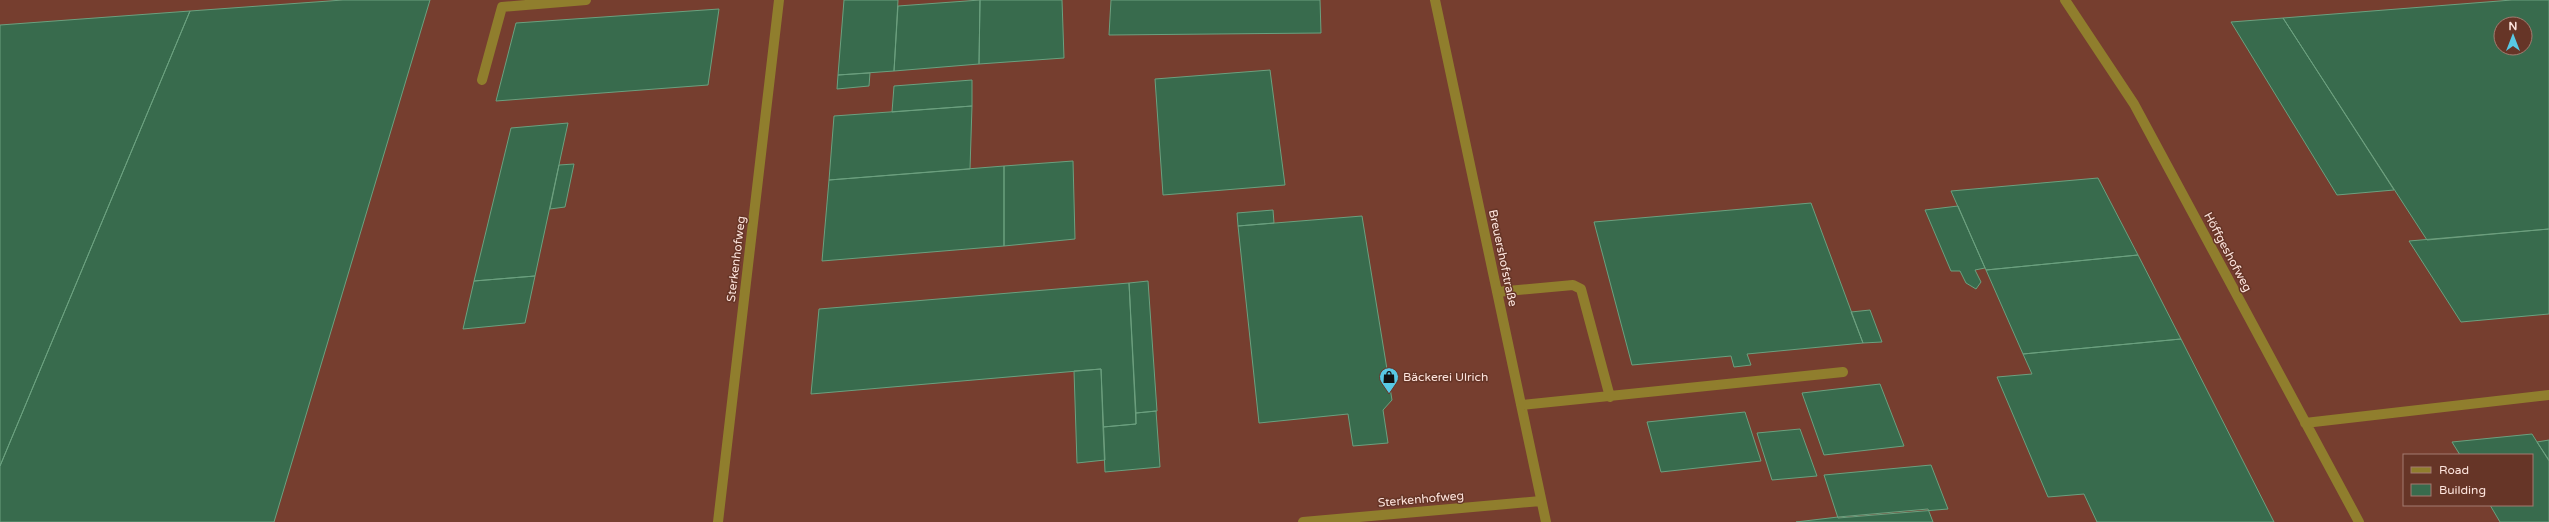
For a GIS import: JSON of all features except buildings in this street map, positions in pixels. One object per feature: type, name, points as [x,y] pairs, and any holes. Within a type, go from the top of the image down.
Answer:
[{"type":"street","points":[[482,80],[502,7],[586,0]]},
{"type":"street","name":"Sterkenhofweg","points":[[718,522],[779,0]]},
{"type":"street","name":"Breuershofstraße","points":[[1435,0],[1546,522]]},
{"type":"street","name":"Höffgeshofweg","points":[[2065,0],[2134,104],[2359,522]]},
{"type":"street","points":[[1497,292],[1573,285],[1581,289],[1610,397]]},
{"type":"street","points":[[1521,405],[1843,372]]},
{"type":"street","points":[[2305,422],[2549,396]]},
{"type":"street","name":"Sterkenhofweg","points":[[1303,522],[1541,502]]},
{"type":"shaded area","points":[[0,0],[2549,0],[2549,522],[0,522]]},
{"type":"place","name":"Bäckerei Ulrich","points":[[1389,394]]}]
